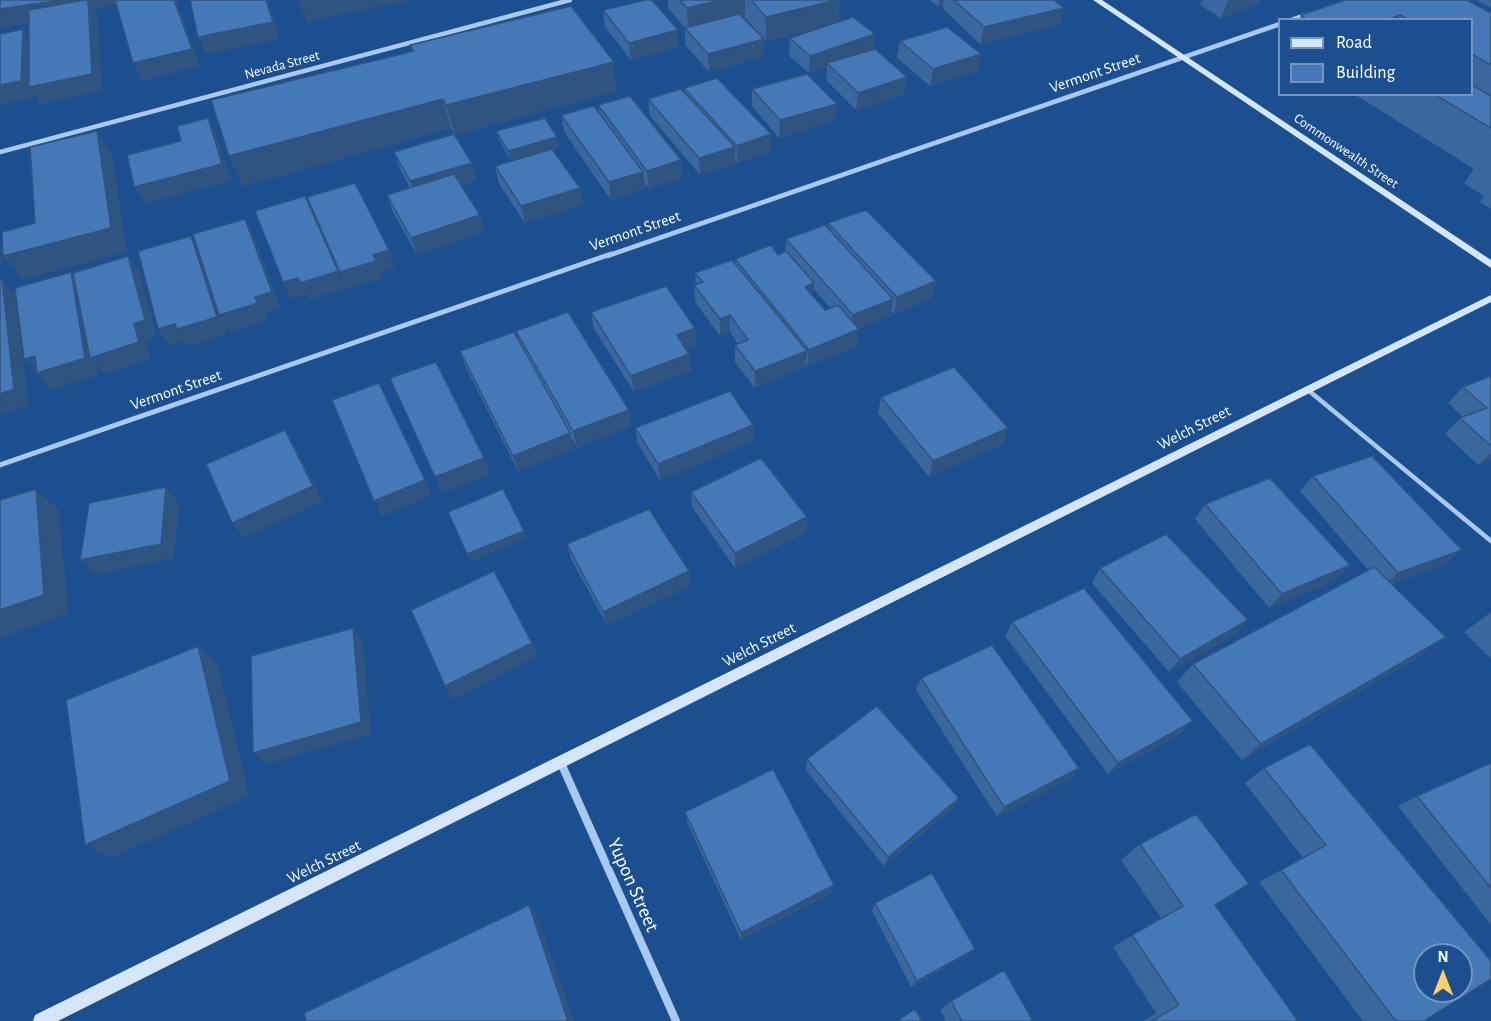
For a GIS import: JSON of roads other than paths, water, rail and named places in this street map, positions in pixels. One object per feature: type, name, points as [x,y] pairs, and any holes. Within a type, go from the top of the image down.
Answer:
[{"type":"street","name":"Nevada Street","points":[[0,152],[570,0]]},
{"type":"street","name":"Commonwealth Street","points":[[1097,0],[1491,265]]},
{"type":"street","points":[[1297,18],[1312,13]]},
{"type":"street","name":"Vermont Street","points":[[0,465],[1278,25]]},
{"type":"street","name":"Welch Street","points":[[41,1021],[1491,298]]},
{"type":"street","name":"Yupon Street","points":[[561,763],[676,1021]]},
{"type":"lane","points":[[1308,390],[1491,541]]}]
